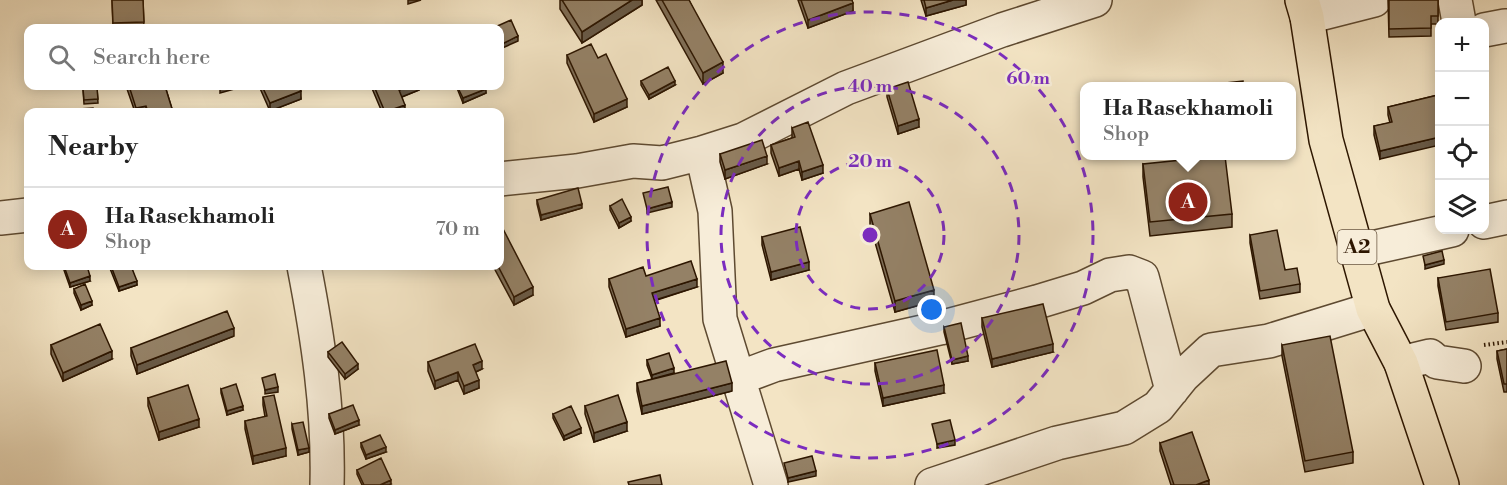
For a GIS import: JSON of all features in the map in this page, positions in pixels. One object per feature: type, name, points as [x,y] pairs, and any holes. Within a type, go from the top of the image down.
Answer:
[{"type":"main road","name":"A2","points":[[1304,9],[1326,140],[1373,309],[1401,363],[1442,485]]},
{"type":"street","points":[[504,179],[577,171],[633,161],[662,163],[702,153],[743,140],[846,88],[1002,30],[1095,0]]},
{"type":"street","points":[[1304,9],[1374,0]]},
{"type":"street","points":[[1455,0],[1458,18]]},
{"type":"street","points":[[702,153],[715,211],[720,319],[739,378],[748,417],[771,485]]},
{"type":"street","points":[[0,218],[24,215]]},
{"type":"street","points":[[1489,221],[1507,217]]},
{"type":"street","points":[[1358,251],[1435,234]]},
{"type":"street","points":[[305,270],[317,329],[323,387],[328,448],[327,485]]},
{"type":"street","points":[[739,378],[774,365],[940,328],[1036,302],[1083,288],[1110,275],[1129,272],[1142,277],[1172,390]]},
{"type":"street","points":[[932,485],[1057,442],[1124,428],[1158,408],[1183,376],[1211,350],[1269,341],[1373,309]]},
{"type":"street","points":[[1401,363],[1430,356],[1437,362],[1464,366]]},
{"type":"building","points":[[112,0],[143,0],[144,22],[113,23]]},
{"type":"building","points":[[562,0],[632,0],[582,32]]},
{"type":"building","points":[[662,0],[689,0],[723,62],[703,73]]},
{"type":"building","points":[[801,0],[852,0],[853,3],[808,20]]},
{"type":"building","points":[[924,0],[953,0],[926,8]]},
{"type":"building","points":[[1389,0],[1438,0],[1438,16],[1431,16],[1431,28],[1389,29]]},
{"type":"building","points":[[511,20],[518,36],[504,43],[504,24],[502,24]]},
{"type":"building","points":[[591,44],[598,58],[606,54],[627,99],[594,114],[567,55]]},
{"type":"building","points":[[668,67],[675,81],[649,95],[641,81]]},
{"type":"building","points":[[908,82],[919,119],[898,126],[887,89]]},
{"type":"building","points":[[83,90],[97,90],[98,99],[84,100]]},
{"type":"building","points":[[130,90],[166,90],[172,108],[147,108],[146,106],[136,108]]},
{"type":"building","points":[[264,90],[301,91],[270,103]]},
{"type":"building","points":[[376,90],[399,90],[405,105],[383,108]]},
{"type":"building","points":[[459,90],[483,90],[463,98]]},
{"type":"building","points":[[1435,96],[1435,138],[1380,151],[1374,126],[1392,122],[1388,107]]},
{"type":"building","points":[[808,122],[823,165],[802,172],[799,161],[779,168],[771,145],[795,137],[792,128]]},
{"type":"building","points":[[762,140],[767,156],[725,170],[720,154]]},
{"type":"building","points":[[1184,160],[1225,160],[1232,214],[1150,222],[1143,164]]},
{"type":"building","points":[[668,187],[672,202],[647,209],[643,193]]},
{"type":"building","points":[[578,188],[582,204],[541,215],[537,200]]},
{"type":"building","points":[[622,199],[631,217],[619,223],[610,206]]},
{"type":"building","points":[[909,202],[934,290],[895,301],[870,214]]},
{"type":"building","points":[[800,227],[809,262],[771,272],[762,237]]},
{"type":"building","points":[[1277,230],[1285,270],[1297,268],[1300,284],[1260,291],[1250,235]]},
{"type":"building","points":[[504,231],[533,287],[514,297],[500,270],[504,270]]},
{"type":"building","points":[[1442,251],[1444,260],[1425,265],[1423,256]]},
{"type":"building","points":[[691,261],[697,279],[652,293],[660,318],[626,329],[609,279],[643,267],[646,276]]},
{"type":"building","points":[[1490,269],[1498,313],[1446,322],[1438,278]]},
{"type":"building","points":[[65,270],[88,270],[90,276],[70,283]]},
{"type":"building","points":[[113,270],[133,270],[137,281],[119,287]]},
{"type":"building","points":[[85,284],[92,301],[81,305],[74,289]]},
{"type":"building","points":[[1043,304],[1053,344],[992,359],[982,318]]},
{"type":"building","points":[[227,311],[234,328],[137,365],[131,348]]},
{"type":"building","points":[[961,323],[968,356],[952,360],[944,327]]},
{"type":"building","points":[[100,324],[112,351],[63,373],[51,345]]},
{"type":"building","points":[[1330,336],[1353,452],[1305,461],[1282,345]]},
{"type":"building","points":[[342,342],[358,364],[345,374],[328,352]]},
{"type":"building","points":[[475,344],[482,361],[473,365],[479,380],[464,386],[458,372],[435,381],[428,362]]},
{"type":"building","points":[[1507,349],[1507,384],[1504,384],[1497,351]]},
{"type":"building","points":[[937,350],[944,385],[883,398],[875,363]]},
{"type":"building","points":[[669,353],[674,368],[652,375],[647,360]]},
{"type":"building","points":[[726,361],[732,383],[642,406],[637,383]]},
{"type":"building","points":[[275,374],[278,387],[265,390],[262,378]]},
{"type":"building","points":[[236,384],[243,406],[227,411],[221,389]]},
{"type":"building","points":[[188,385],[199,419],[159,432],[148,398]]},
{"type":"building","points":[[274,395],[286,448],[253,456],[245,421],[267,416],[263,397]]},
{"type":"building","points":[[618,395],[627,422],[594,433],[585,406]]},
{"type":"building","points":[[353,405],[359,420],[335,430],[329,414]]},
{"type":"building","points":[[571,406],[581,428],[564,436],[553,414]]},
{"type":"building","points":[[950,420],[955,440],[937,444],[932,424]]},
{"type":"building","points":[[303,422],[309,448],[298,450],[292,424]]},
{"type":"building","points":[[1192,432],[1209,480],[1196,485],[1174,485],[1160,443]]},
{"type":"building","points":[[380,435],[386,447],[366,455],[361,443]]},
{"type":"building","points":[[812,456],[816,471],[788,478],[784,463]]},
{"type":"building","points":[[381,458],[391,480],[380,485],[364,485],[357,470]]},
{"type":"building","points":[[660,475],[662,485],[629,485],[628,482]]},
{"type":"place","name":"Ha Rasekhamoli","points":[[1188,202]]}]
